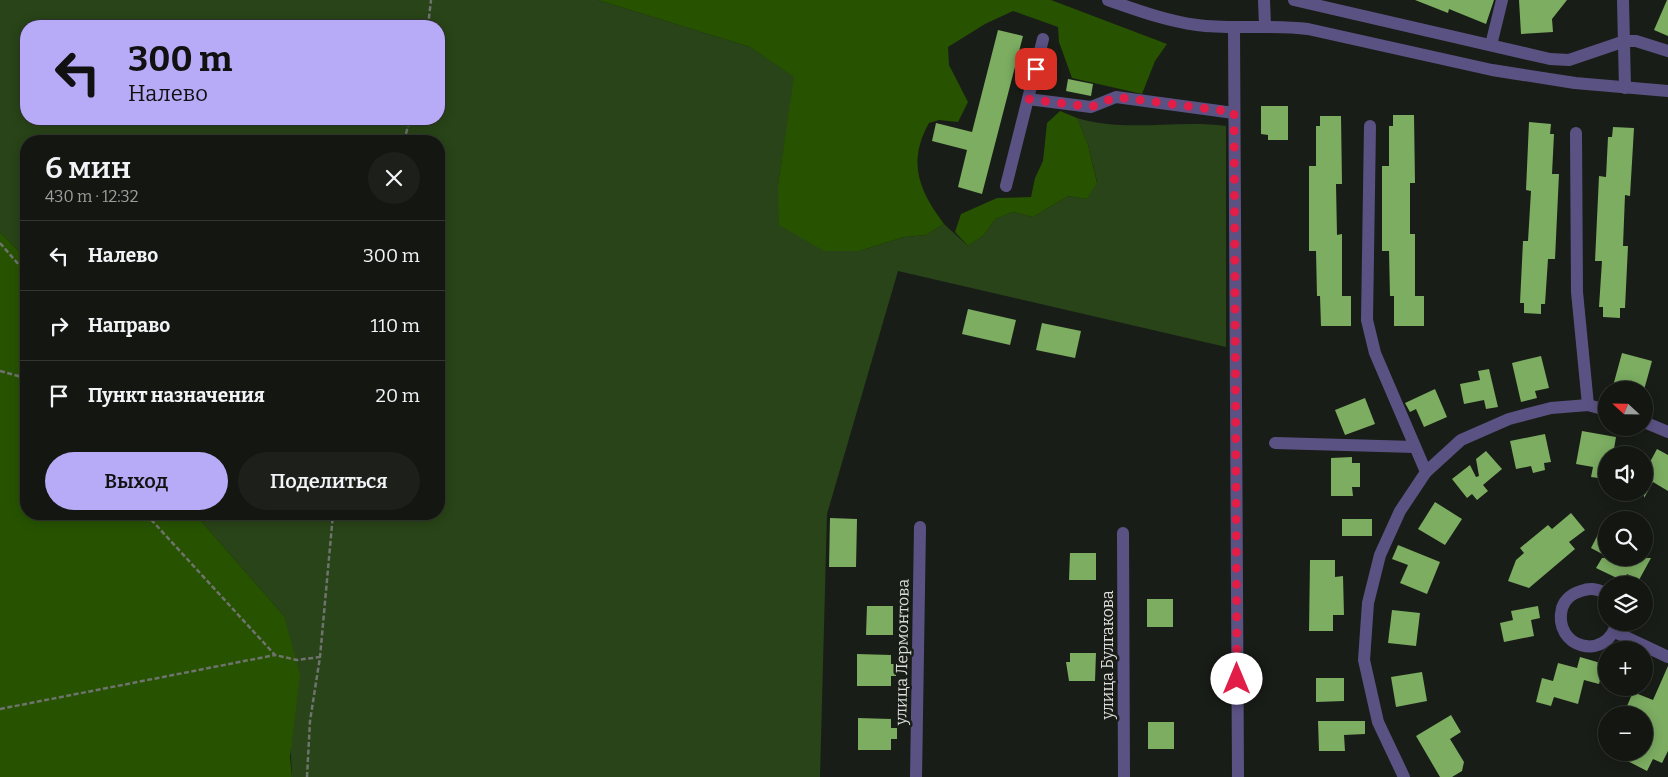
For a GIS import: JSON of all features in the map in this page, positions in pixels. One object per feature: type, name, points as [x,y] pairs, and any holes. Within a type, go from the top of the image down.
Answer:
[{"type":"street","points":[[1108,0],[1163,18],[1197,25],[1234,28],[1265,26],[1308,29],[1492,70],[1625,88],[1668,91]]},
{"type":"street","points":[[1264,0],[1265,26]]},
{"type":"street","points":[[1294,0],[1550,59],[1569,60],[1625,41],[1636,41],[1668,51]]},
{"type":"street","points":[[1490,45],[1502,0]]},
{"type":"street","points":[[1623,0],[1625,88]]},
{"type":"street","points":[[1234,28],[1238,777]]},
{"type":"street","points":[[1006,186],[1043,39]]},
{"type":"street","points":[[1028,99],[1091,107],[1116,97],[1234,112]]},
{"type":"street","points":[[1370,126],[1367,320],[1375,353],[1426,472]]},
{"type":"street","points":[[1576,133],[1577,292],[1588,405]]},
{"type":"street","points":[[1404,777],[1378,722],[1364,660],[1368,603],[1380,555],[1400,510],[1426,472],[1461,440],[1509,419],[1551,408],[1588,405],[1598,408]]},
{"type":"street","points":[[1653,426],[1668,432]]},
{"type":"street","points":[[1275,443],[1415,447]]},
{"type":"street","name":"улица Лермонтова","points":[[916,777],[920,527]]},
{"type":"street","name":"улица Булгакова","points":[[1123,533],[1124,777]]},
{"type":"street","points":[[1598,592],[1589,588],[1574,592],[1563,604],[1560,618],[1564,633],[1575,644],[1590,648],[1604,643],[1613,631]]},
{"type":"street","points":[[1623,631],[1668,657]]},
{"type":"path","points":[[429,20],[431,0]]},
{"type":"path","points":[[0,243],[20,267]]},
{"type":"path","points":[[0,370],[20,376]]},
{"type":"path","points":[[151,520],[275,655]]},
{"type":"path","points":[[307,777],[310,721],[320,657],[332,520]]},
{"type":"path","points":[[0,710],[275,655],[297,660],[320,657]]},
{"type":"green space","points":[[0,0],[598,0],[750,47],[795,77],[778,185],[859,251],[904,237],[926,235],[944,224],[968,246],[984,235],[995,219],[1013,212],[1033,217],[1068,196],[1087,199],[1097,182],[1088,145],[1077,118],[1113,125],[1207,124],[1226,126],[1226,347],[898,271],[827,514],[820,777],[292,777],[284,616],[200,520],[445,520],[445,135],[20,135],[20,252],[0,232]]},
{"type":"green space","points":[[598,0],[1051,0],[1167,44],[1155,61],[1142,94],[1072,78],[1059,42],[1058,27],[1013,11],[985,24],[948,47],[949,65],[968,102],[958,122],[939,120],[929,123],[922,137],[919,151],[917,163],[922,188],[944,224],[926,235],[904,237],[859,251],[824,251],[779,225],[778,185],[794,77],[750,47]]},
{"type":"green space","points":[[1060,111],[1077,118],[1088,145],[1097,183],[1087,199],[1068,196],[1033,217],[1013,212],[995,219],[984,235],[968,246],[955,232],[961,214],[997,198],[1031,197],[1035,178],[1043,161],[1047,123]]},
{"type":"green space","points":[[0,232],[20,252],[20,520],[200,520],[284,616],[300,675],[290,757],[292,777],[0,777]]},
{"type":"building","points":[[1415,0],[1494,0],[1486,24],[1449,9],[1448,13]]},
{"type":"building","points":[[1519,0],[1567,0],[1552,19],[1553,32],[1521,34]]},
{"type":"building","points":[[1668,0],[1668,36],[1654,30]]},
{"type":"building","points":[[998,30],[1023,36],[982,194],[958,187],[967,150],[932,141],[936,123],[972,132]]},
{"type":"building","points":[[1068,79],[1093,84],[1091,96],[1066,91]]},
{"type":"building","points":[[1261,106],[1288,106],[1288,140],[1268,140],[1268,135],[1261,134]]},
{"type":"building","points":[[1393,115],[1414,115],[1415,183],[1410,183],[1410,234],[1415,234],[1415,296],[1424,296],[1424,326],[1394,326],[1394,296],[1390,296],[1389,251],[1382,251],[1382,166],[1389,166],[1389,126],[1393,126]]},
{"type":"building","points":[[1320,116],[1341,116],[1342,184],[1336,184],[1337,235],[1342,234],[1342,296],[1351,296],[1351,326],[1321,326],[1320,296],[1317,296],[1316,251],[1309,251],[1309,166],[1316,166],[1316,126],[1320,126]]},
{"type":"building","points":[[1529,122],[1551,124],[1550,134],[1554,134],[1552,174],[1559,174],[1555,259],[1548,259],[1545,304],[1541,304],[1541,314],[1524,313],[1524,303],[1520,303],[1523,241],[1528,241],[1531,191],[1526,190]]},
{"type":"building","points":[[1613,127],[1634,128],[1630,196],[1625,195],[1623,246],[1628,246],[1625,308],[1620,308],[1620,318],[1603,317],[1603,307],[1599,307],[1602,261],[1595,261],[1599,176],[1606,177],[1608,137],[1612,137]]},
{"type":"building","points":[[968,309],[1016,320],[1010,345],[962,334]]},
{"type":"building","points":[[1042,323],[1081,331],[1075,358],[1036,350]]},
{"type":"building","points":[[1622,353],[1652,361],[1646,381],[1614,381]]},
{"type":"building","points":[[1541,356],[1549,388],[1535,391],[1537,398],[1521,402],[1512,363]]},
{"type":"building","points":[[1489,369],[1498,407],[1486,409],[1484,400],[1464,404],[1460,384],[1480,380],[1478,371]]},
{"type":"building","points":[[1435,389],[1447,417],[1424,427],[1416,409],[1410,412],[1405,403]]},
{"type":"building","points":[[1365,398],[1375,424],[1345,435],[1335,410]]},
{"type":"building","points":[[1582,431],[1598,434],[1598,436],[1616,437],[1614,446],[1598,446],[1598,478],[1591,477],[1593,467],[1576,464]]},
{"type":"building","points":[[1545,434],[1551,462],[1544,463],[1545,470],[1533,473],[1531,466],[1516,469],[1510,441]]},
{"type":"building","points":[[1657,449],[1668,455],[1668,491],[1653,482],[1653,456]]},
{"type":"building","points":[[1486,451],[1502,469],[1483,485],[1488,491],[1477,500],[1472,494],[1467,498],[1452,479],[1470,465],[1476,477],[1479,476],[1476,459]]},
{"type":"building","points":[[1352,457],[1352,463],[1360,463],[1360,487],[1352,487],[1353,496],[1331,496],[1331,458]]},
{"type":"building","points":[[1435,502],[1462,519],[1445,545],[1418,529]]},
{"type":"building","points":[[1571,513],[1585,530],[1569,542],[1575,549],[1529,588],[1508,581],[1516,560],[1524,553],[1520,548],[1548,525],[1552,529]]},
{"type":"building","points":[[830,518],[857,519],[856,567],[829,567]]},
{"type":"building","points":[[1342,519],[1372,519],[1372,536],[1342,536]]},
{"type":"building","points":[[1598,534],[1598,552],[1591,548]]},
{"type":"building","points":[[1398,545],[1440,562],[1427,594],[1400,583],[1408,565],[1392,559]]},
{"type":"building","points":[[1070,553],[1096,553],[1096,580],[1069,580]]},
{"type":"building","points":[[1310,560],[1335,560],[1335,577],[1343,576],[1344,615],[1333,615],[1333,631],[1309,631]]},
{"type":"building","points":[[1598,565],[1647,566],[1641,576],[1627,574],[1626,576],[1613,576],[1596,568]]},
{"type":"building","points":[[1147,599],[1173,599],[1173,627],[1147,627]]},
{"type":"building","points":[[867,606],[893,606],[893,635],[866,635]]},
{"type":"building","points":[[1538,606],[1540,618],[1531,620],[1534,636],[1504,642],[1500,623],[1513,620],[1511,611]]},
{"type":"building","points":[[1392,610],[1420,613],[1416,646],[1388,643]]},
{"type":"building","points":[[1070,653],[1096,653],[1095,681],[1069,681],[1066,662],[1070,662]]},
{"type":"building","points":[[857,654],[891,655],[891,664],[896,664],[896,676],[891,676],[891,686],[857,686]]},
{"type":"building","points":[[1580,657],[1598,662],[1598,684],[1584,680],[1578,704],[1554,697],[1551,706],[1536,702],[1542,678],[1553,681],[1558,663],[1577,668]]},
{"type":"building","points":[[1668,666],[1668,751],[1662,763],[1653,759],[1653,706],[1627,706],[1631,696],[1643,696],[1653,700]]},
{"type":"building","points":[[1422,672],[1427,701],[1396,707],[1391,677]]},
{"type":"building","points":[[1316,678],[1344,678],[1344,701],[1316,702]]},
{"type":"building","points":[[1451,715],[1461,732],[1450,739],[1464,762],[1462,771],[1452,777],[1440,777],[1416,736]]},
{"type":"building","points":[[858,718],[891,719],[891,728],[897,728],[897,739],[891,739],[891,750],[858,750]]},
{"type":"building","points":[[1318,721],[1365,721],[1365,734],[1344,735],[1345,751],[1319,751]]},
{"type":"building","points":[[1148,722],[1174,722],[1174,749],[1148,749]]},
{"type":"building","points":[[1628,761],[1652,761],[1647,771]]},
{"type":"route","points":[[1036,69],[1028,99],[1091,107],[1116,97],[1234,112],[1237,679]]}]
